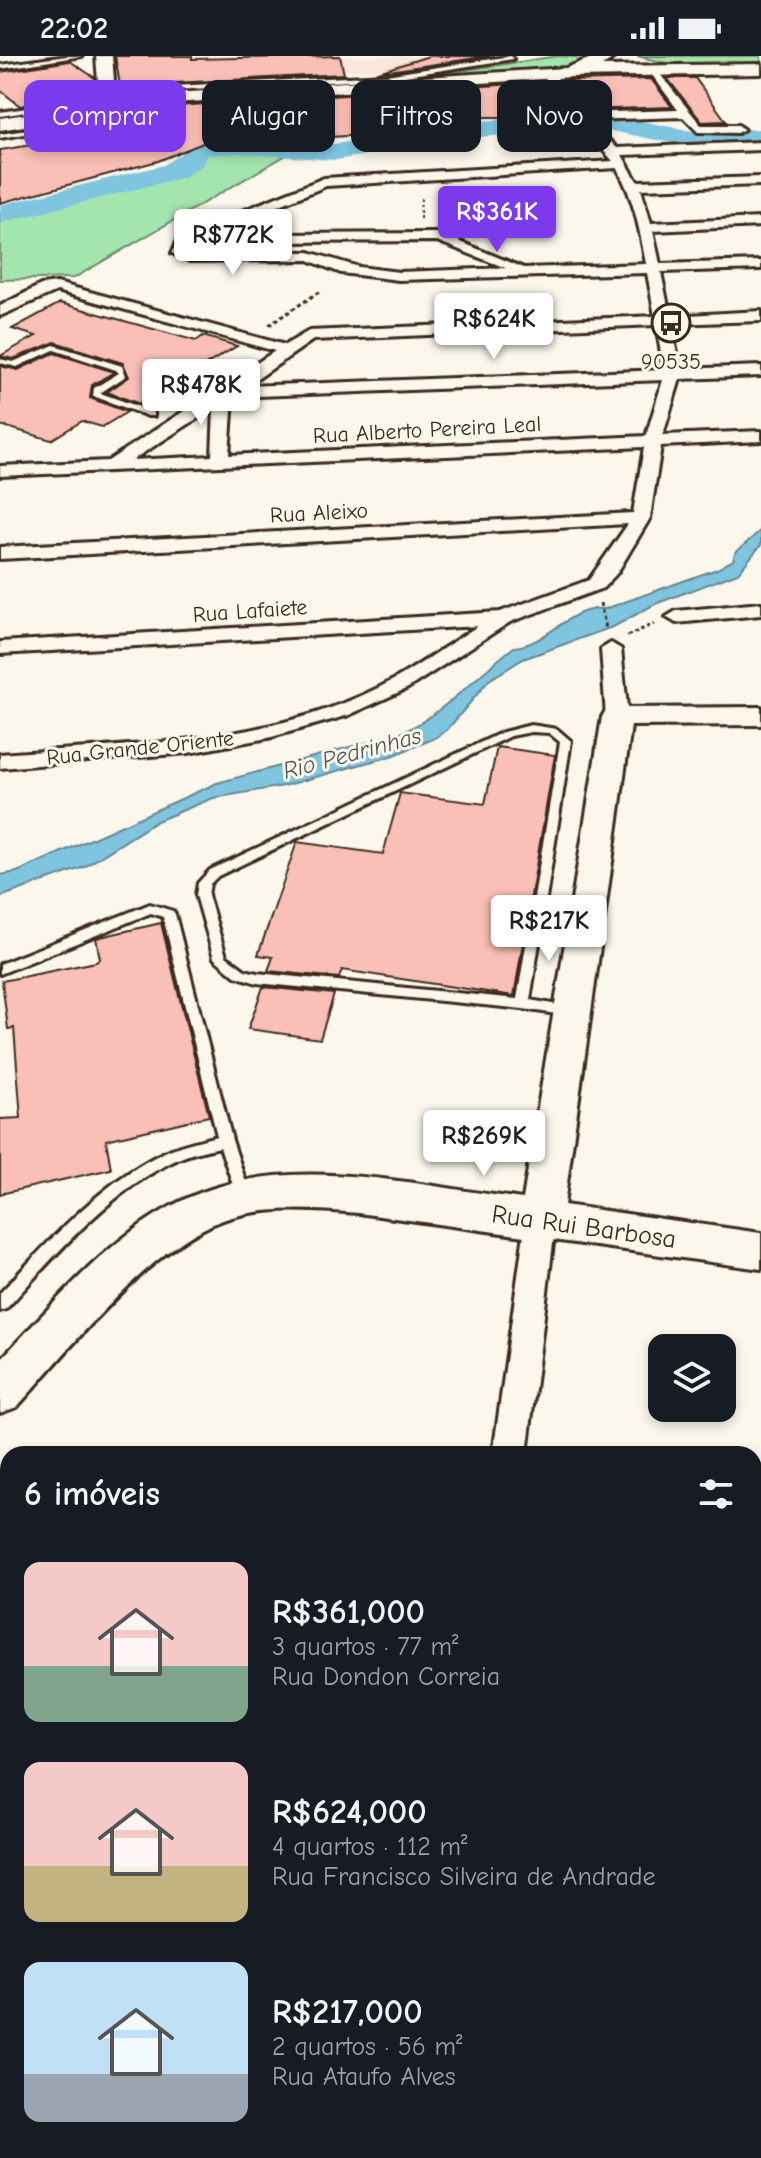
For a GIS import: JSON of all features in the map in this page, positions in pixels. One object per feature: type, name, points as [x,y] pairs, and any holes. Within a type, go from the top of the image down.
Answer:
[{"type":"main road","points":[[558,73],[589,67],[608,56]]},
{"type":"main road","points":[[622,56],[692,70]]},
{"type":"main road","points":[[186,88],[217,83],[388,75],[517,57]]},
{"type":"main road","points":[[186,96],[558,73],[759,72]]},
{"type":"main road","points":[[0,118],[24,114]]},
{"type":"main road","points":[[0,118],[24,117]]},
{"type":"street","points":[[104,56],[110,80]]},
{"type":"street","points":[[655,71],[686,113],[704,129],[749,129]]},
{"type":"street","name":"Rua Grande Oriente","points":[[558,73],[561,80]]},
{"type":"street","points":[[612,118],[686,113]]},
{"type":"street","points":[[761,146],[324,182],[282,195],[254,213],[185,239],[179,253],[190,257],[309,256],[348,269],[399,276],[761,265]]},
{"type":"street","name":"Rua Grande Oriente","points":[[0,761],[188,746],[268,731],[341,710],[401,684],[503,618],[596,584],[607,573],[641,518],[653,441],[673,374],[646,227],[633,185],[611,152]]},
{"type":"street","points":[[633,185],[761,181]]},
{"type":"street","points":[[646,227],[761,222]]},
{"type":"street","points":[[263,238],[439,237],[465,244],[525,272]]},
{"type":"street","points":[[185,239],[232,238]]},
{"type":"street","points":[[0,312],[46,288],[60,287],[287,350]]},
{"type":"street","points":[[111,465],[226,394],[309,336],[761,316]]},
{"type":"street","points":[[226,394],[761,371]]},
{"type":"street","points":[[220,460],[226,394]]},
{"type":"street","name":"Rua Alberto Pereira Leal","points":[[0,471],[79,462],[111,465],[761,436]]},
{"type":"street","name":"Rua Aleixo","points":[[0,553],[641,518]]},
{"type":"street","points":[[676,617],[761,609]]},
{"type":"street","name":"Rua Lafaiete","points":[[0,648],[503,618]]},
{"type":"street","points":[[511,1446],[541,1219],[617,717],[611,649]]},
{"type":"street","points":[[617,717],[761,716]]},
{"type":"street","name":"Rua Rui Barbosa","points":[[0,1392],[108,1280],[168,1229],[206,1208],[243,1195],[317,1194],[541,1219],[761,1251]]},
{"type":"lane","points":[[0,67],[79,56]]},
{"type":"lane","points":[[0,136],[24,132]]},
{"type":"lane","points":[[0,373],[54,347],[119,368],[123,374],[97,390],[96,394],[151,414]]},
{"type":"lane","points":[[0,361],[14,365]]},
{"type":"lane","points":[[523,1004],[566,741],[553,730],[538,728],[507,734],[214,873],[204,883],[202,895],[220,958],[240,973],[257,978],[523,1004],[573,1012]]},
{"type":"lane","points":[[0,969],[150,908],[169,914],[225,1140],[243,1195]]},
{"type":"lane","points":[[0,1304],[82,1221],[130,1182],[175,1154],[225,1140]]},
{"type":"path","points":[[422,176],[420,223],[439,237]]},
{"type":"path","points":[[611,649],[635,630],[676,617]]},
{"type":"shaded area","points":[[506,56],[403,68],[233,75],[229,57]]},
{"type":"green space","points":[[558,56],[589,58],[560,69],[522,73],[356,80],[446,73]]},
{"type":"green space","points":[[637,56],[761,56],[761,65],[670,64]]},
{"type":"green space","points":[[198,148],[202,148],[202,152],[292,152],[74,278],[0,280],[0,214],[174,171],[192,159]]},
{"type":"water","name":"Rio Pedrinhas","points":[[761,530],[761,545],[738,573],[655,604],[615,626],[523,659],[489,680],[447,730],[433,739],[394,755],[284,786],[213,798],[157,821],[84,867],[0,897],[0,875],[17,872],[217,783],[389,738],[409,729],[446,705],[514,647],[538,639],[581,613],[605,609],[717,569],[733,560],[735,553]]},
{"type":"building","points":[[115,56],[192,56],[192,59],[340,56],[344,74],[186,82],[119,80]]},
{"type":"building","points":[[429,56],[490,56],[375,73]]},
{"type":"building","points":[[70,61],[95,80],[24,80],[24,105],[20,106],[0,90],[0,72]]},
{"type":"building","points":[[667,78],[695,78],[726,121],[702,122]]},
{"type":"building","points":[[651,79],[672,107],[612,109],[612,80],[607,80]]},
{"type":"building","points":[[497,85],[497,117],[481,117],[481,86]]},
{"type":"building","points":[[351,95],[351,136],[335,137],[335,96]]},
{"type":"building","points":[[202,104],[202,143],[186,150],[186,105]]},
{"type":"building","points":[[24,146],[24,152],[180,152],[158,161],[0,203],[0,150]]},
{"type":"building","points":[[60,303],[196,341],[203,336],[237,346],[140,404],[107,392],[129,377],[123,363],[55,342],[13,359],[0,356],[36,336],[12,329]]},
{"type":"building","points":[[54,353],[114,372],[92,385],[90,398],[127,412],[102,427],[82,421],[51,440],[0,425],[0,366],[18,370]]},
{"type":"building","points":[[497,747],[555,755],[514,996],[342,970],[339,978],[268,971],[273,957],[258,955],[297,842],[383,854],[400,793],[485,804]]},
{"type":"building","points":[[161,923],[209,1116],[106,1140],[111,1169],[0,1194],[0,1119],[21,1118],[14,1028],[8,1029],[2,981],[96,962],[100,959],[96,938]]},
{"type":"building","points":[[263,987],[334,994],[320,1039],[248,1029]]},
{"type":"waterway","points":[[0,214],[174,171],[192,159],[198,148],[236,145],[336,152],[466,130],[596,120],[692,139],[761,137]]},
{"type":"place","name":"90535","points":[[671,323]]}]
